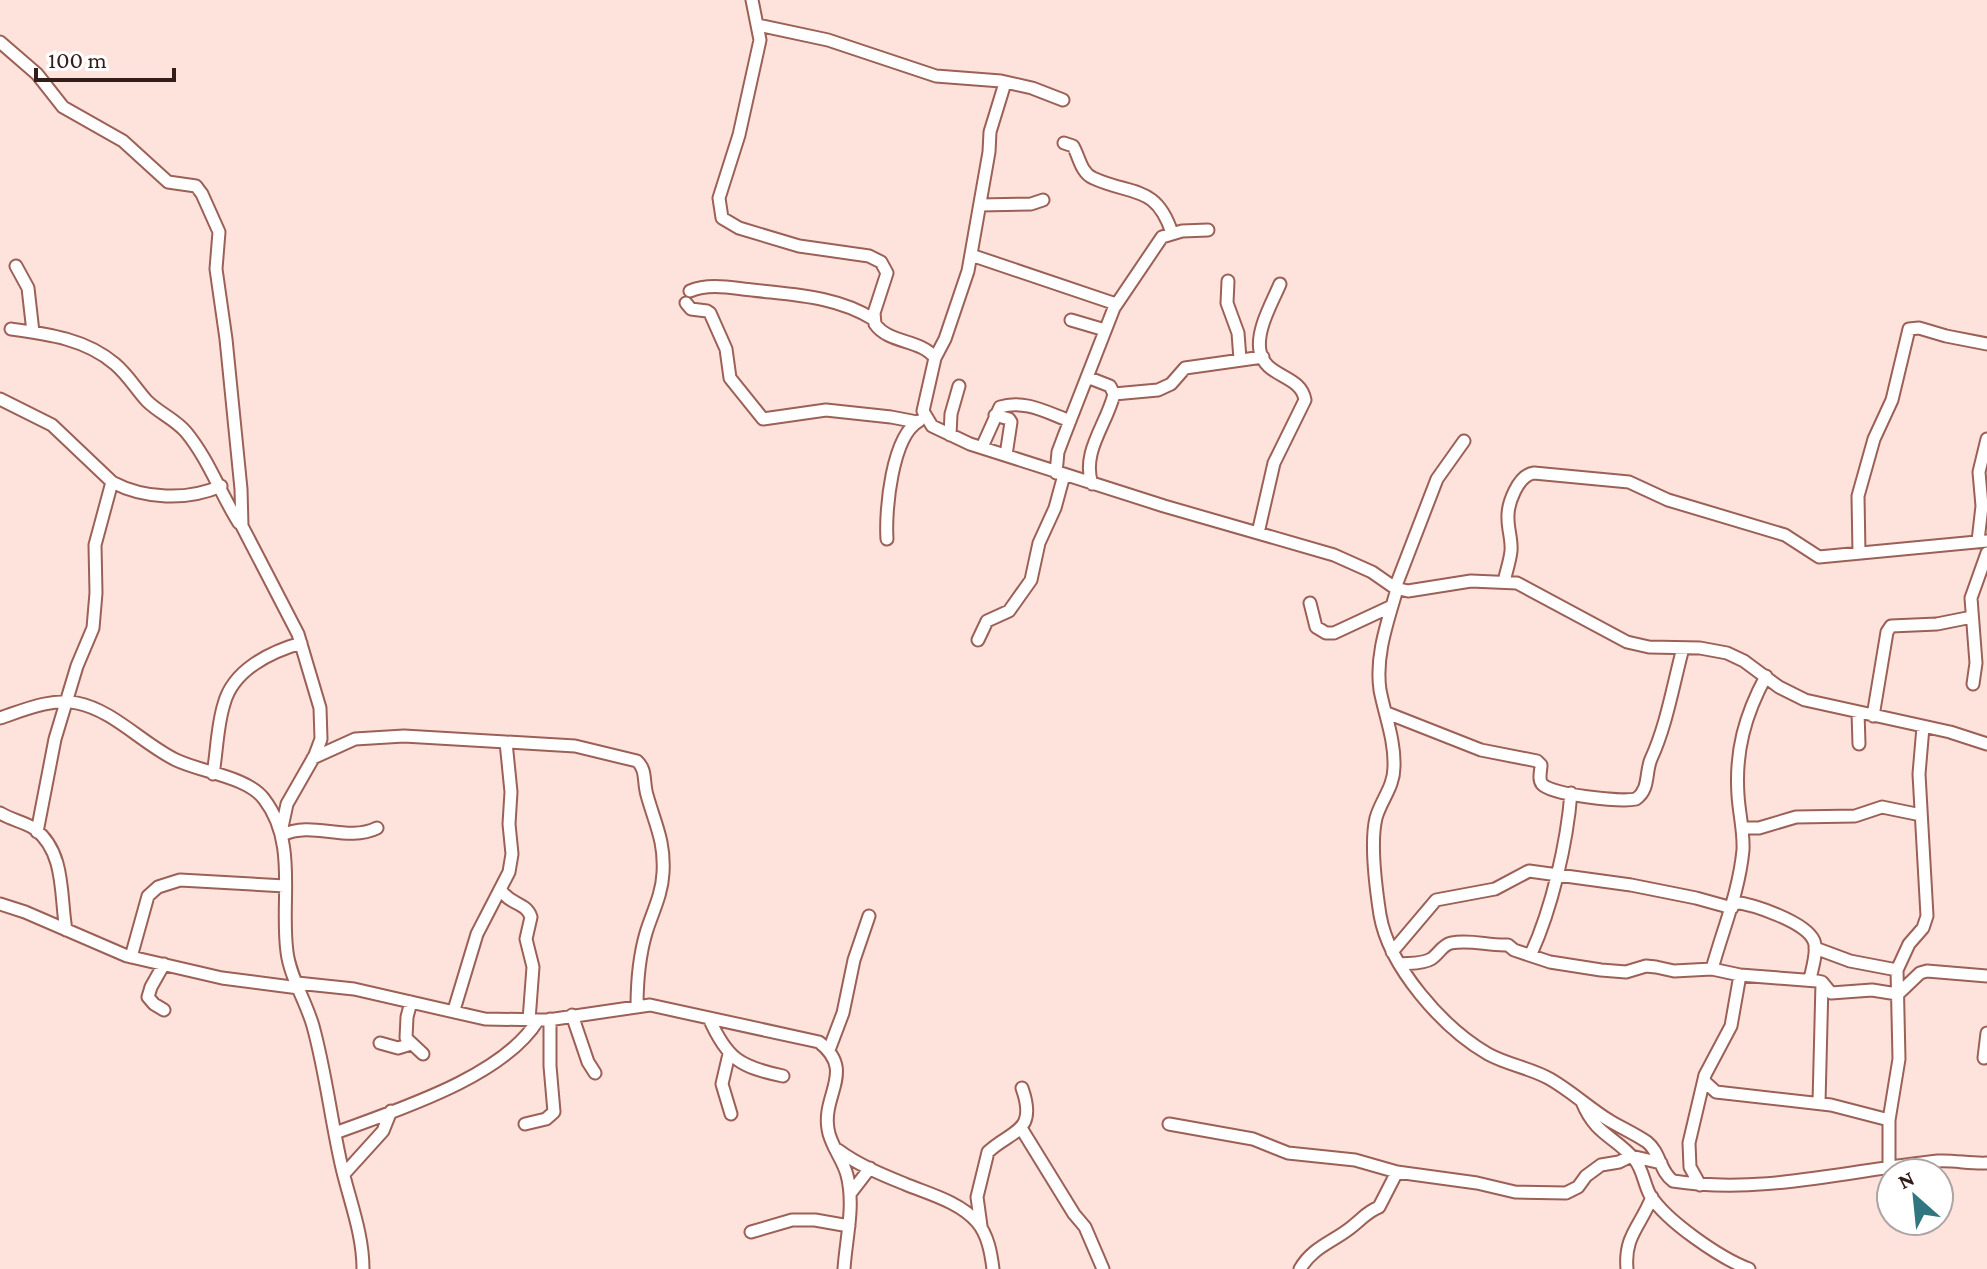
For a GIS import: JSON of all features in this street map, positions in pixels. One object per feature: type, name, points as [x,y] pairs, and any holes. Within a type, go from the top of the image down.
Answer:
[{"type":"street","points":[[752,0],[760,40],[739,135],[719,198],[722,218],[739,228],[787,243],[869,256],[881,262],[887,273],[873,319]]},
{"type":"street","points":[[758,25],[828,40],[936,76],[984,78],[1032,88],[1063,100]]},
{"type":"street","points":[[0,42],[37,74],[63,107],[116,136],[168,182],[196,186],[202,194],[219,232],[216,269],[226,339],[242,526]]},
{"type":"street","points":[[922,420],[935,358],[961,295],[971,255],[990,132],[1005,83]]},
{"type":"street","points":[[1064,143],[1075,149],[1084,170],[1093,178],[1153,199],[1167,218],[1172,233]]},
{"type":"street","points":[[980,205],[1031,204],[1043,200]]},
{"type":"street","points":[[978,640],[990,618],[1009,611],[1031,580],[1039,543],[1055,508],[1060,474],[1058,452],[1116,304],[1162,237],[1172,233],[1208,230]]},
{"type":"street","points":[[971,255],[1116,304]]},
{"type":"street","points":[[16,266],[28,288],[33,332]]},
{"type":"street","points":[[1228,281],[1227,303],[1238,333],[1240,359]]},
{"type":"street","points":[[1258,533],[1274,463],[1305,400],[1297,384],[1274,372],[1263,357],[1260,341],[1280,284]]},
{"type":"street","points":[[935,358],[929,351],[885,334],[873,319],[847,306],[812,296],[720,287],[700,288],[688,297],[691,309],[710,313],[726,349],[734,385],[763,419],[826,410],[922,420],[950,435],[1060,474],[1344,559],[1372,572],[1396,589],[1418,591],[1471,581],[1517,583],[1627,642],[1656,648],[1712,649],[1727,653],[1805,700],[1950,732],[1987,744]]},
{"type":"street","points":[[1071,320],[1105,330]]},
{"type":"street","points":[[1859,553],[1858,496],[1874,439],[1894,395],[1909,329],[1919,328],[1987,344]]},
{"type":"street","points":[[11,329],[50,334],[97,350],[116,365],[155,409],[183,428],[221,486],[301,643],[320,708],[322,730],[313,758],[287,804],[281,833]]},
{"type":"street","points":[[1114,394],[1158,390],[1171,384],[1185,368],[1263,357]]},
{"type":"street","points":[[1087,377],[1110,386],[1114,394],[1092,450],[1088,470],[1092,484]]},
{"type":"street","points":[[950,435],[951,414],[959,386]]},
{"type":"street","points":[[0,399],[52,425],[112,482],[129,490],[164,496],[202,493],[221,486]]},
{"type":"street","points":[[982,447],[1000,407],[1017,404],[1070,421]]},
{"type":"street","points":[[995,415],[1011,422],[1006,455]]},
{"type":"street","points":[[887,539],[887,507],[902,441],[909,427],[922,420]]},
{"type":"street","points":[[1504,582],[1511,548],[1509,508],[1521,481],[1529,473],[1629,482],[1668,500],[1785,535],[1819,557],[1983,541],[1979,472],[1987,439]]},
{"type":"street","points":[[1464,441],[1432,487],[1384,630],[1380,689],[1387,713],[1394,767],[1388,793],[1376,818],[1375,835],[1380,913],[1392,952],[1423,997],[1455,1032],[1490,1055],[1553,1081],[1649,1143],[1670,1179],[1700,1185],[1815,1180],[1875,1170]]},
{"type":"street","points":[[37,832],[65,702],[93,628],[95,545],[112,482]]},
{"type":"street","points":[[1973,684],[1976,654],[1973,588],[1987,553]]},
{"type":"street","points":[[1310,603],[1316,627],[1326,633],[1334,633],[1392,606]]},
{"type":"street","points":[[1873,716],[1887,632],[1891,626],[1937,624],[1972,617]]},
{"type":"street","points":[[213,774],[224,702],[232,687],[245,671],[266,656],[301,643]]},
{"type":"street","points":[[1387,713],[1481,750],[1537,761],[1541,765],[1542,784],[1554,791],[1631,800],[1640,797],[1648,780],[1650,763],[1662,737],[1683,648]]},
{"type":"street","points":[[1712,969],[1732,905],[1743,849],[1737,777],[1741,736],[1746,716],[1766,676]]},
{"type":"street","points":[[0,718],[53,703],[65,702],[91,708],[175,759],[247,786],[261,795],[276,818],[281,833],[287,952],[312,1024],[363,1251],[363,1269]]},
{"type":"street","points":[[1858,712],[1859,744]]},
{"type":"street","points":[[1889,1157],[1889,1120],[1899,1059],[1897,970],[1927,916],[1919,774],[1923,727]]},
{"type":"street","points":[[313,758],[355,739],[381,736],[575,746],[630,758],[642,765],[646,795],[660,835],[663,876],[639,967],[637,1007]]},
{"type":"street","points":[[454,1010],[477,934],[509,872],[512,854],[509,824],[511,792],[506,742]]},
{"type":"street","points":[[1531,954],[1546,916],[1566,836],[1571,793]]},
{"type":"street","points":[[1742,828],[1759,828],[1796,817],[1855,816],[1882,807],[1921,815]]},
{"type":"street","points":[[0,813],[37,832],[49,849],[62,879],[66,930]]},
{"type":"street","points":[[281,833],[301,828],[362,834],[377,828]]},
{"type":"street","points":[[1392,952],[1418,919],[1440,899],[1495,889],[1529,871],[1732,905],[1750,904],[1772,912],[1810,935],[1815,948],[1810,979]]},
{"type":"street","points":[[131,957],[148,896],[158,887],[180,880],[285,886]]},
{"type":"street","points":[[501,890],[509,900],[526,908],[531,917],[526,939],[550,1066],[554,1112],[546,1119],[525,1124]]},
{"type":"street","points":[[0,904],[131,957],[270,986],[354,989],[485,1019],[539,1020],[650,1005],[819,1042],[829,1050],[837,1067],[828,1130],[847,1173],[850,1194],[844,1269]]},
{"type":"street","points":[[829,1050],[843,1013],[854,960],[869,916]]},
{"type":"street","points":[[1400,964],[1424,962],[1446,944],[1477,941],[1507,945],[1550,962],[1601,970],[1626,972],[1646,966],[1686,972],[1712,969],[1740,975],[1810,979],[1822,982],[1831,993],[1872,990],[1897,994]]},
{"type":"street","points":[[1815,948],[1850,961],[1897,970]]},
{"type":"street","points":[[164,964],[148,997],[164,1010]]},
{"type":"street","points":[[1897,994],[1920,973],[1927,971],[1987,976]]},
{"type":"street","points":[[1700,1185],[1690,1167],[1688,1149],[1708,1067],[1731,1026],[1740,975]]},
{"type":"street","points":[[1819,1103],[1822,982]]},
{"type":"street","points":[[411,1002],[406,1038],[423,1054]]},
{"type":"street","points":[[572,1015],[588,1062],[595,1073]]},
{"type":"street","points":[[709,1018],[719,1040],[741,1065],[783,1076]]},
{"type":"street","points":[[335,1133],[482,1072],[518,1045],[539,1020]]},
{"type":"street","points":[[1984,1058],[1987,1033]]},
{"type":"street","points":[[380,1043],[398,1048],[411,1044]]},
{"type":"street","points":[[729,1054],[722,1084],[731,1114]]},
{"type":"street","points":[[1704,1081],[1716,1092],[1819,1103],[1889,1120]]},
{"type":"street","points":[[982,1231],[977,1197],[988,1152],[1021,1128],[1026,1104],[1022,1088]]},
{"type":"street","points":[[1581,1101],[1596,1127],[1640,1167],[1652,1197],[1667,1215],[1710,1249],[1749,1269]]},
{"type":"street","points":[[344,1174],[383,1131],[391,1111]]},
{"type":"street","points":[[1169,1124],[1253,1139],[1288,1153],[1355,1160],[1397,1172],[1477,1183],[1499,1191],[1566,1193],[1578,1187],[1586,1176],[1601,1165],[1631,1156],[1661,1163]]},
{"type":"street","points":[[1021,1128],[1085,1227],[1103,1269]]},
{"type":"street","points":[[836,1149],[849,1159],[955,1206],[975,1220],[991,1253],[993,1269]]},
{"type":"street","points":[[1955,1161],[1987,1163]]},
{"type":"street","points":[[850,1194],[870,1168]]},
{"type":"street","points":[[1300,1269],[1305,1259],[1316,1250],[1355,1224],[1367,1212],[1379,1207],[1397,1172]]},
{"type":"street","points":[[1627,1269],[1626,1244],[1645,1215],[1652,1197]]},
{"type":"street","points":[[751,1232],[792,1220],[815,1220],[849,1226]]}]
